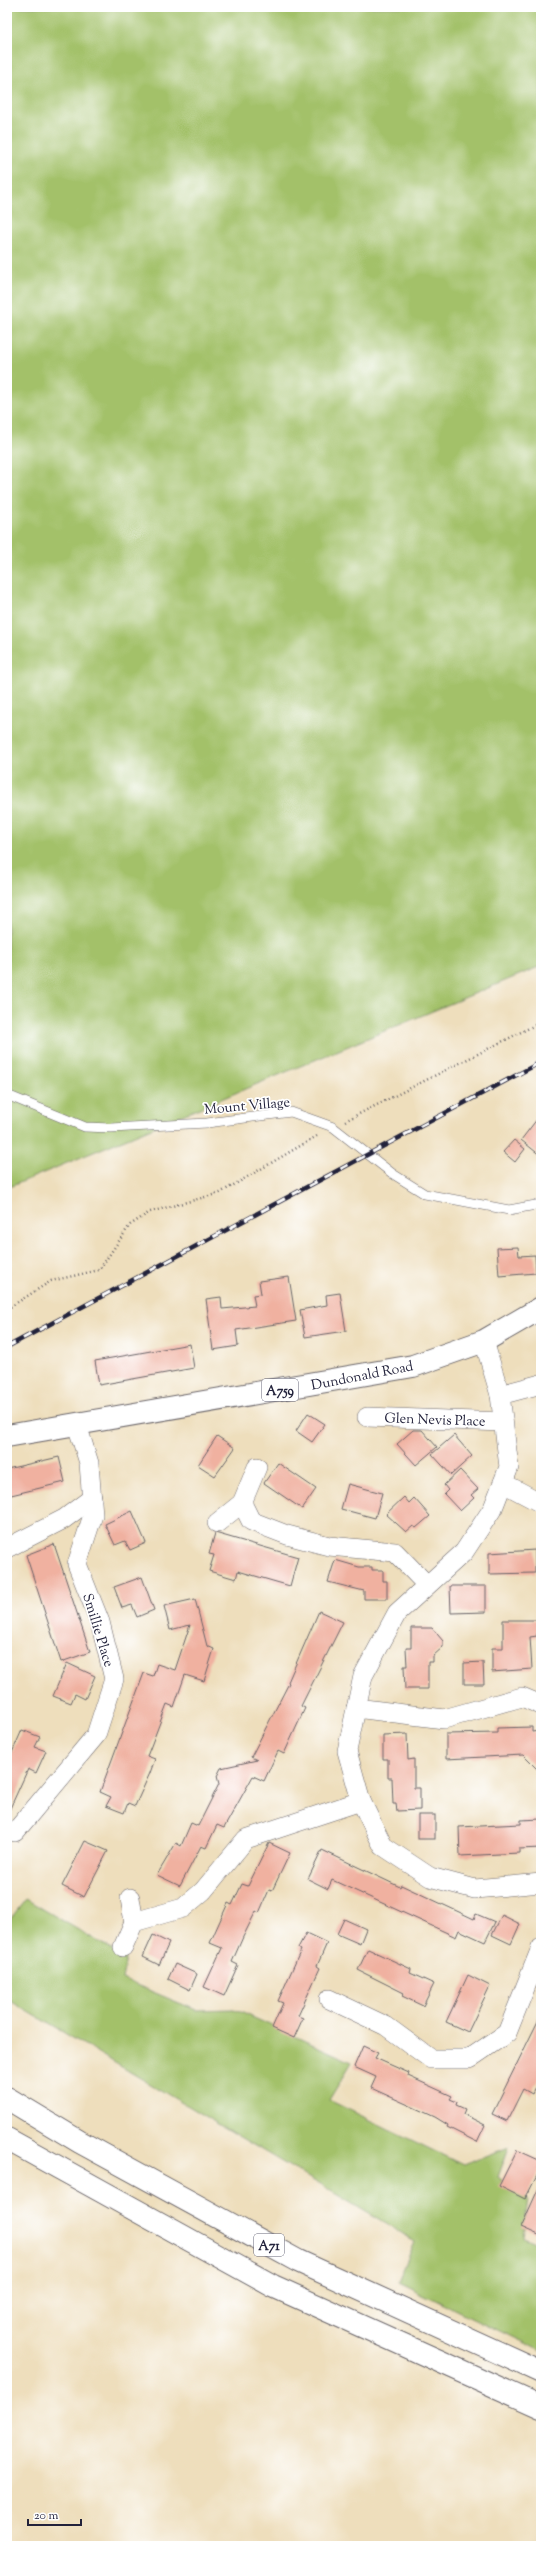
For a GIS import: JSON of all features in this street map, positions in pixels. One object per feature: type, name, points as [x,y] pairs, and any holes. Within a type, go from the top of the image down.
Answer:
[{"type":"main road","name":"Dundonald Road","points":[[7,1436],[77,1426],[414,1366],[484,1341],[541,1308]]},
{"type":"main road","name":"A71","points":[[7,2098],[80,2142],[298,2261],[541,2372]]},
{"type":"main road","name":"A71","points":[[7,2140],[273,2286],[541,2407]]},
{"type":"street","points":[[484,1341],[500,1395],[509,1467],[493,1508],[464,1552],[397,1613],[363,1676],[347,1751],[361,1801],[383,1846],[430,1877],[475,1889],[541,1883]]},
{"type":"street","points":[[500,1395],[541,1384]]},
{"type":"street","name":"Glen Nevis Place","points":[[367,1417],[503,1422]]},
{"type":"street","name":"Smillie Place","points":[[15,1832],[96,1735],[114,1679],[100,1622],[77,1564],[93,1515],[89,1463],[77,1426]]},
{"type":"street","points":[[217,1523],[242,1503],[257,1467]]},
{"type":"street","points":[[503,1483],[541,1504]]},
{"type":"street","points":[[7,1548],[64,1519],[92,1498]]},
{"type":"street","points":[[242,1503],[251,1521],[287,1535],[329,1546],[396,1552],[427,1585]]},
{"type":"street","points":[[356,1708],[444,1719],[522,1697],[541,1705]]},
{"type":"street","points":[[134,1922],[183,1908],[203,1891],[246,1839],[361,1801]]},
{"type":"street","points":[[123,1947],[134,1922],[130,1898]]},
{"type":"street","points":[[329,1999],[386,2026],[431,2058],[469,2058],[507,2033],[541,1948]]},
{"type":"lane","name":"Mount Village","points":[[7,1095],[85,1127],[111,1128],[207,1123],[291,1112],[333,1127],[393,1174],[425,1194],[509,1210],[541,1204]]},
{"type":"path","points":[[7,1309],[51,1281],[99,1270],[130,1225],[150,1212],[220,1193],[333,1127],[541,1022]]},
{"type":"green space","points":[[7,7],[541,7],[541,966],[7,1188]]},
{"type":"green space","points":[[26,1899],[126,1958],[122,1979],[196,2010],[234,2009],[352,2062],[329,2100],[463,2165],[509,2147],[498,2177],[528,2199],[523,2237],[541,2246],[541,2351],[398,2282],[415,2241],[7,1999],[7,1923]]},
{"type":"building","points":[[541,1114],[541,1156],[521,1140]]},
{"type":"building","points":[[514,1140],[525,1149],[515,1162],[503,1152]]},
{"type":"building","points":[[518,1247],[519,1256],[535,1255],[536,1273],[499,1276],[497,1248]]},
{"type":"building","points":[[289,1277],[296,1321],[236,1330],[238,1346],[213,1350],[206,1299],[221,1297],[222,1309],[255,1306],[253,1295],[261,1294],[259,1281]]},
{"type":"building","points":[[340,1293],[346,1331],[305,1337],[300,1310],[327,1305],[326,1295]]},
{"type":"building","points":[[190,1344],[194,1368],[99,1385],[95,1361]]},
{"type":"building","points":[[308,1413],[325,1424],[312,1442],[296,1431]]},
{"type":"building","points":[[413,1430],[422,1430],[437,1447],[416,1465],[397,1444]]},
{"type":"building","points":[[454,1435],[472,1456],[451,1475],[432,1454]]},
{"type":"building","points":[[217,1436],[235,1448],[215,1476],[198,1465]]},
{"type":"building","points":[[59,1457],[65,1482],[7,1496],[7,1469]]},
{"type":"building","points":[[278,1463],[316,1489],[302,1509],[264,1483]]},
{"type":"building","points":[[460,1470],[478,1489],[471,1495],[474,1498],[460,1511],[444,1494],[448,1490],[444,1485]]},
{"type":"building","points":[[348,1484],[382,1493],[375,1518],[341,1509]]},
{"type":"building","points":[[404,1497],[409,1503],[414,1498],[430,1516],[416,1528],[413,1526],[406,1532],[386,1514]]},
{"type":"building","points":[[132,1511],[146,1543],[130,1550],[125,1541],[115,1545],[105,1524]]},
{"type":"building","points":[[215,1533],[298,1557],[290,1586],[238,1571],[236,1579],[209,1571],[214,1555],[209,1554]]},
{"type":"building","points":[[54,1544],[90,1652],[61,1662],[26,1555]]},
{"type":"building","points":[[535,1550],[535,1573],[489,1574],[489,1553]]},
{"type":"building","points":[[335,1560],[359,1567],[372,1567],[372,1570],[383,1570],[383,1581],[387,1581],[387,1599],[364,1599],[364,1591],[328,1582]]},
{"type":"building","points":[[142,1577],[154,1610],[137,1617],[132,1605],[122,1608],[114,1587]]},
{"type":"building","points":[[450,1586],[486,1586],[486,1612],[451,1613]]},
{"type":"building","points":[[195,1599],[207,1646],[214,1649],[204,1681],[185,1675],[174,1707],[167,1704],[147,1756],[155,1759],[150,1773],[135,1806],[128,1803],[124,1813],[106,1806],[111,1797],[100,1792],[144,1673],[153,1676],[157,1664],[175,1670],[190,1625],[170,1630],[164,1606]]},
{"type":"building","points":[[319,1611],[343,1622],[301,1706],[305,1708],[284,1754],[278,1751],[264,1781],[253,1776],[224,1828],[217,1825],[206,1848],[201,1846],[180,1886],[157,1875],[176,1843],[181,1846],[191,1823],[198,1826],[219,1784],[217,1776],[221,1768],[257,1760],[251,1757],[289,1683],[288,1682]]},
{"type":"building","points":[[503,1620],[537,1620],[537,1636],[530,1637],[532,1669],[492,1672],[492,1648],[503,1648]]},
{"type":"building","points":[[411,1628],[432,1628],[443,1641],[443,1647],[433,1656],[433,1662],[428,1662],[428,1689],[405,1689],[404,1666],[407,1666],[406,1648],[411,1648]]},
{"type":"building","points":[[483,1662],[484,1684],[464,1684],[464,1663]]},
{"type":"building","points":[[67,1663],[95,1676],[85,1699],[75,1694],[71,1703],[53,1696]]},
{"type":"building","points":[[532,1727],[532,1732],[539,1731],[540,1772],[523,1755],[446,1759],[446,1734],[497,1733],[497,1728]]},
{"type":"building","points":[[22,1730],[40,1737],[35,1747],[46,1751],[36,1773],[28,1769],[7,1815],[7,1764]]},
{"type":"building","points":[[407,1734],[408,1760],[414,1759],[414,1788],[420,1788],[420,1810],[397,1811],[396,1804],[393,1804],[392,1778],[388,1778],[388,1759],[383,1759],[383,1735]]},
{"type":"building","points":[[418,1815],[435,1815],[435,1839],[418,1839]]},
{"type":"building","points":[[541,1819],[541,1848],[519,1849],[519,1853],[460,1856],[459,1827],[521,1824],[521,1820]]},
{"type":"building","points":[[85,1841],[108,1851],[84,1897],[62,1886]]},
{"type":"building","points":[[269,1843],[290,1853],[272,1891],[269,1890],[259,1913],[256,1911],[243,1937],[232,1962],[238,1965],[224,1996],[204,1987],[222,1948],[210,1943],[228,1903],[232,1905],[242,1884],[248,1886]]},
{"type":"building","points":[[322,1850],[400,1887],[401,1885],[474,1919],[476,1914],[495,1922],[485,1942],[459,1930],[456,1937],[332,1880],[328,1889],[308,1879]]},
{"type":"building","points":[[502,1915],[520,1924],[511,1944],[492,1935]]},
{"type":"building","points":[[344,1919],[366,1929],[360,1944],[337,1934]]},
{"type":"building","points":[[306,1933],[327,1943],[317,1966],[320,1968],[298,2016],[303,2018],[294,2038],[272,2028],[283,2003],[278,2001],[301,1950],[298,1948]]},
{"type":"building","points":[[153,1935],[169,1943],[159,1965],[143,1957]]},
{"type":"building","points":[[368,1949],[411,1969],[410,1973],[434,1984],[423,2006],[402,1996],[404,1993],[358,1970]]},
{"type":"building","points":[[175,1964],[197,1974],[190,1990],[168,1979]]},
{"type":"building","points":[[468,1975],[490,1986],[468,2032],[446,2022]]},
{"type":"building","points":[[541,2015],[541,2075],[532,2094],[523,2089],[507,2121],[492,2114]]},
{"type":"building","points":[[363,2046],[378,2053],[375,2058],[409,2073],[408,2076],[452,2096],[450,2099],[457,2102],[456,2105],[465,2109],[463,2114],[485,2125],[477,2142],[447,2127],[448,2125],[435,2117],[371,2088],[376,2077],[354,2067]]},
{"type":"building","points":[[517,2150],[541,2161],[541,2168],[525,2199],[499,2186]]},
{"type":"building","points":[[541,2183],[541,2236],[521,2227]]},
{"type":"railway","points":[[7,1347],[541,1062]]}]
